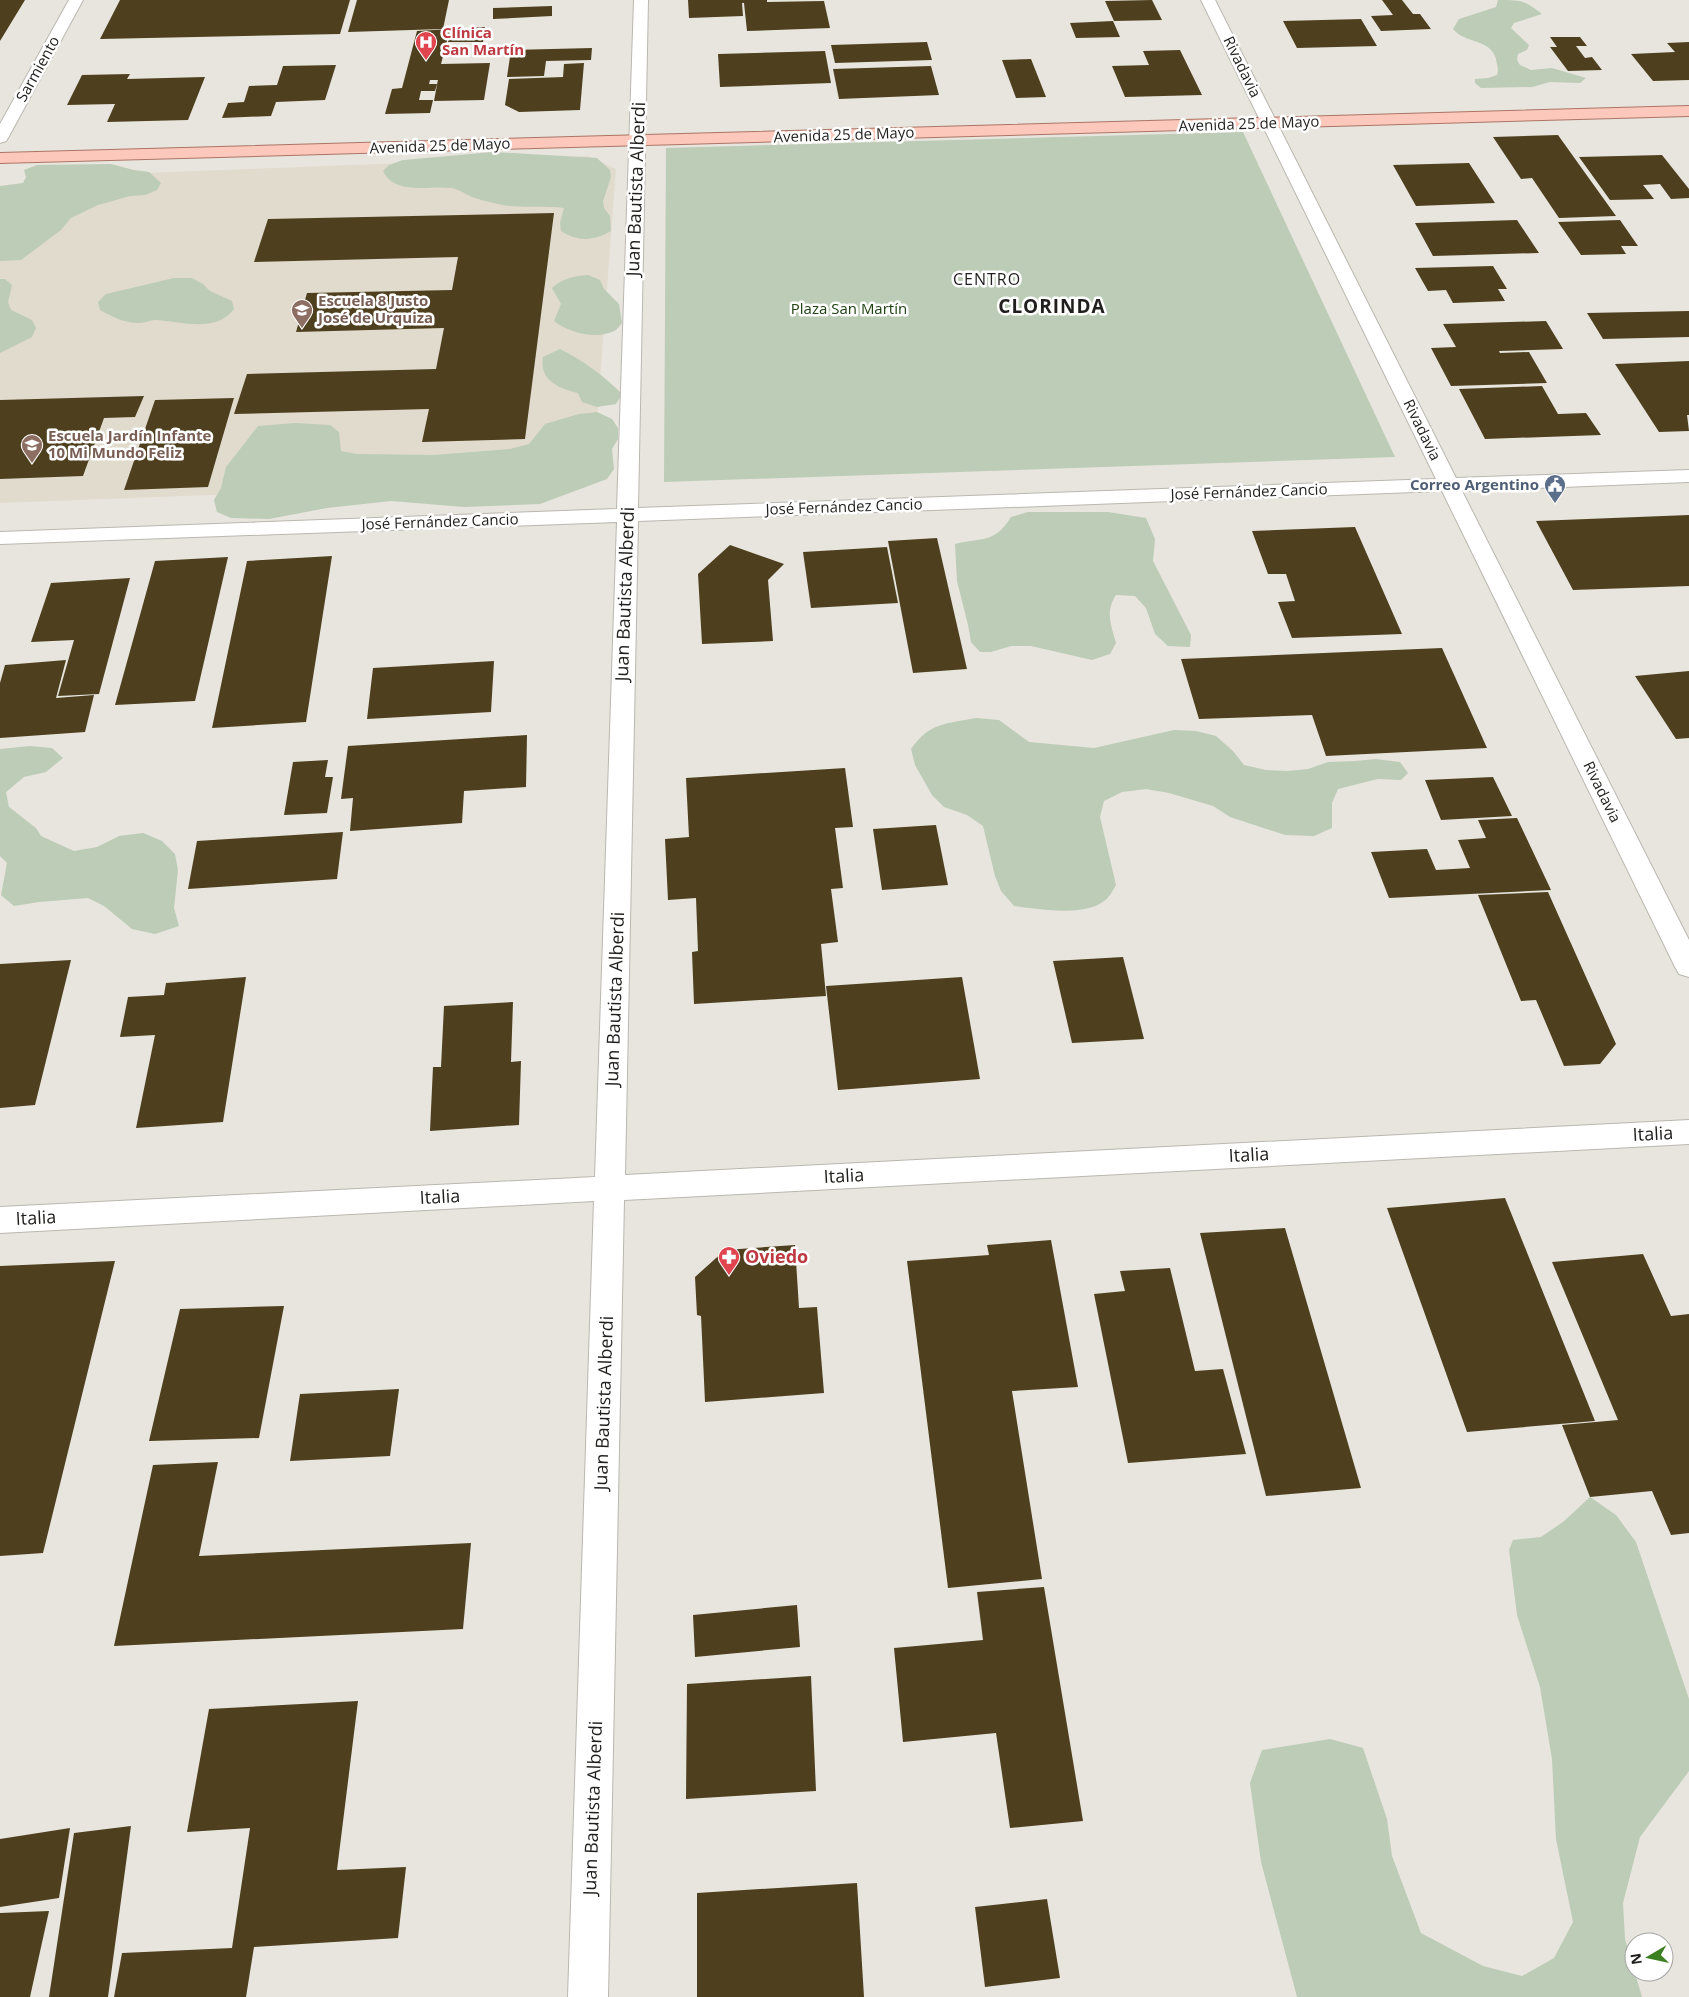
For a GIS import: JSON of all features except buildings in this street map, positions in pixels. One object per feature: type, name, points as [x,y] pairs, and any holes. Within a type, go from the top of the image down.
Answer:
[{"type":"main road","name":"Avenida 25 de Mayo","points":[[0,158],[1689,111]]},
{"type":"street","name":"Sarmiento","points":[[0,138],[76,0]]},
{"type":"street","name":"Juan Bautista Alberdi","points":[[588,1997],[641,0]]},
{"type":"street","name":"Rivadavia","points":[[1208,0],[1689,967]]},
{"type":"street","name":"José Fernández Cancio","points":[[0,538],[1689,476]]},
{"type":"street","name":"Italia","points":[[0,1220],[1689,1132]]},
{"type":"shaded area","name":"Escuela 8 Justo José de Urquiza","points":[[588,156],[616,169],[594,458],[558,482],[0,503],[0,200],[5,189],[42,177]]},
{"type":"green space","points":[[1498,0],[1522,2],[1542,14],[1514,23],[1511,28],[1529,45],[1527,50],[1518,54],[1517,60],[1520,65],[1531,70],[1552,68],[1586,78],[1580,83],[1550,82],[1532,87],[1481,88],[1475,83],[1475,79],[1497,75],[1496,59],[1493,52],[1483,44],[1458,34],[1453,29],[1459,19],[1496,7]]},
{"type":"green space","name":"Plaza San Martín","points":[[1243,132],[1395,457],[664,482],[666,148]]},
{"type":"green space","points":[[493,152],[597,158],[610,170],[611,177],[603,201],[604,208],[610,216],[611,231],[598,237],[586,239],[574,237],[561,231],[560,223],[564,208],[498,204],[469,196],[451,188],[404,187],[389,179],[383,171],[389,165],[403,160]]},
{"type":"green space","points":[[111,164],[149,172],[161,183],[157,190],[145,195],[130,196],[98,205],[71,218],[61,230],[21,260],[0,261],[0,186],[23,183],[26,177],[24,170],[37,165]]},
{"type":"green space","points":[[588,275],[600,280],[604,289],[619,304],[622,323],[617,329],[607,334],[583,334],[567,329],[554,321],[561,304],[552,288],[569,278]]},
{"type":"green space","points":[[174,278],[192,278],[203,284],[210,291],[232,301],[234,309],[226,317],[208,324],[186,324],[155,320],[135,323],[124,321],[100,310],[98,302],[106,294]]},
{"type":"green space","points":[[0,279],[5,279],[12,285],[8,302],[11,310],[32,320],[36,328],[32,337],[0,353]]},
{"type":"green space","points":[[560,349],[593,369],[622,394],[616,404],[597,407],[582,402],[578,393],[564,389],[547,378],[544,372],[543,357]]},
{"type":"green space","points":[[597,412],[612,419],[618,428],[618,439],[612,449],[614,469],[607,479],[540,504],[464,507],[391,501],[327,508],[269,519],[231,518],[217,512],[214,500],[221,488],[226,467],[258,426],[295,423],[330,425],[339,432],[341,451],[357,454],[434,455],[510,449],[529,444],[545,424],[579,414]]},
{"type":"green space","points":[[1028,512],[1108,512],[1146,518],[1155,539],[1153,561],[1191,635],[1190,647],[1168,646],[1155,634],[1146,608],[1135,596],[1116,595],[1110,613],[1116,643],[1110,654],[1092,660],[1031,646],[1011,646],[991,652],[980,652],[971,642],[957,581],[955,544],[993,536],[1005,526],[1011,517]]},
{"type":"green space","points":[[976,718],[999,720],[1029,742],[1094,748],[1174,730],[1196,731],[1216,736],[1233,751],[1244,765],[1266,770],[1288,771],[1308,769],[1328,762],[1376,759],[1400,762],[1408,773],[1401,780],[1378,779],[1338,789],[1332,803],[1332,828],[1314,836],[1285,835],[1230,817],[1213,806],[1169,793],[1146,789],[1122,792],[1104,801],[1100,817],[1116,885],[1108,898],[1095,906],[1085,909],[1061,911],[1014,906],[1001,891],[995,876],[983,826],[967,815],[944,807],[932,795],[915,765],[911,749],[918,740],[932,729],[947,723]]},
{"type":"green space","points":[[30,746],[52,748],[63,758],[46,772],[24,777],[6,792],[9,807],[36,828],[41,836],[74,851],[97,847],[119,836],[143,833],[162,841],[175,854],[178,870],[174,908],[179,926],[155,934],[132,929],[104,906],[88,898],[14,906],[1,895],[7,863],[0,856],[0,749]]},
{"type":"green space","points":[[1590,1497],[1616,1515],[1636,1542],[1689,1699],[1689,1771],[1640,1837],[1623,1903],[1624,1982],[1638,1982],[1642,1997],[1297,1997],[1261,1862],[1250,1783],[1262,1750],[1330,1739],[1363,1748],[1387,1819],[1392,1856],[1421,1933],[1483,1966],[1522,1976],[1554,1958],[1573,1922],[1556,1839],[1552,1759],[1540,1687],[1517,1615],[1509,1550],[1513,1540],[1541,1537],[1563,1522]]},
{"type":"place","name":"Clínica San Martín","points":[[426,61]]},
{"type":"place","name":"Escuela 8 Justo José de Urquiza","points":[[302,329]]},
{"type":"place","name":"Escuela Jardín Infante 10 Mi Mundo Feliz","points":[[32,464]]},
{"type":"place","name":"Correo Argentino","points":[[1555,504]]},
{"type":"place","name":"Oviedo","points":[[729,1276]]},
{"type":"district","name":"CENTRO","points":[[987,279]]},
{"type":"district","name":"CLORINDA","points":[[1052,306]]}]
